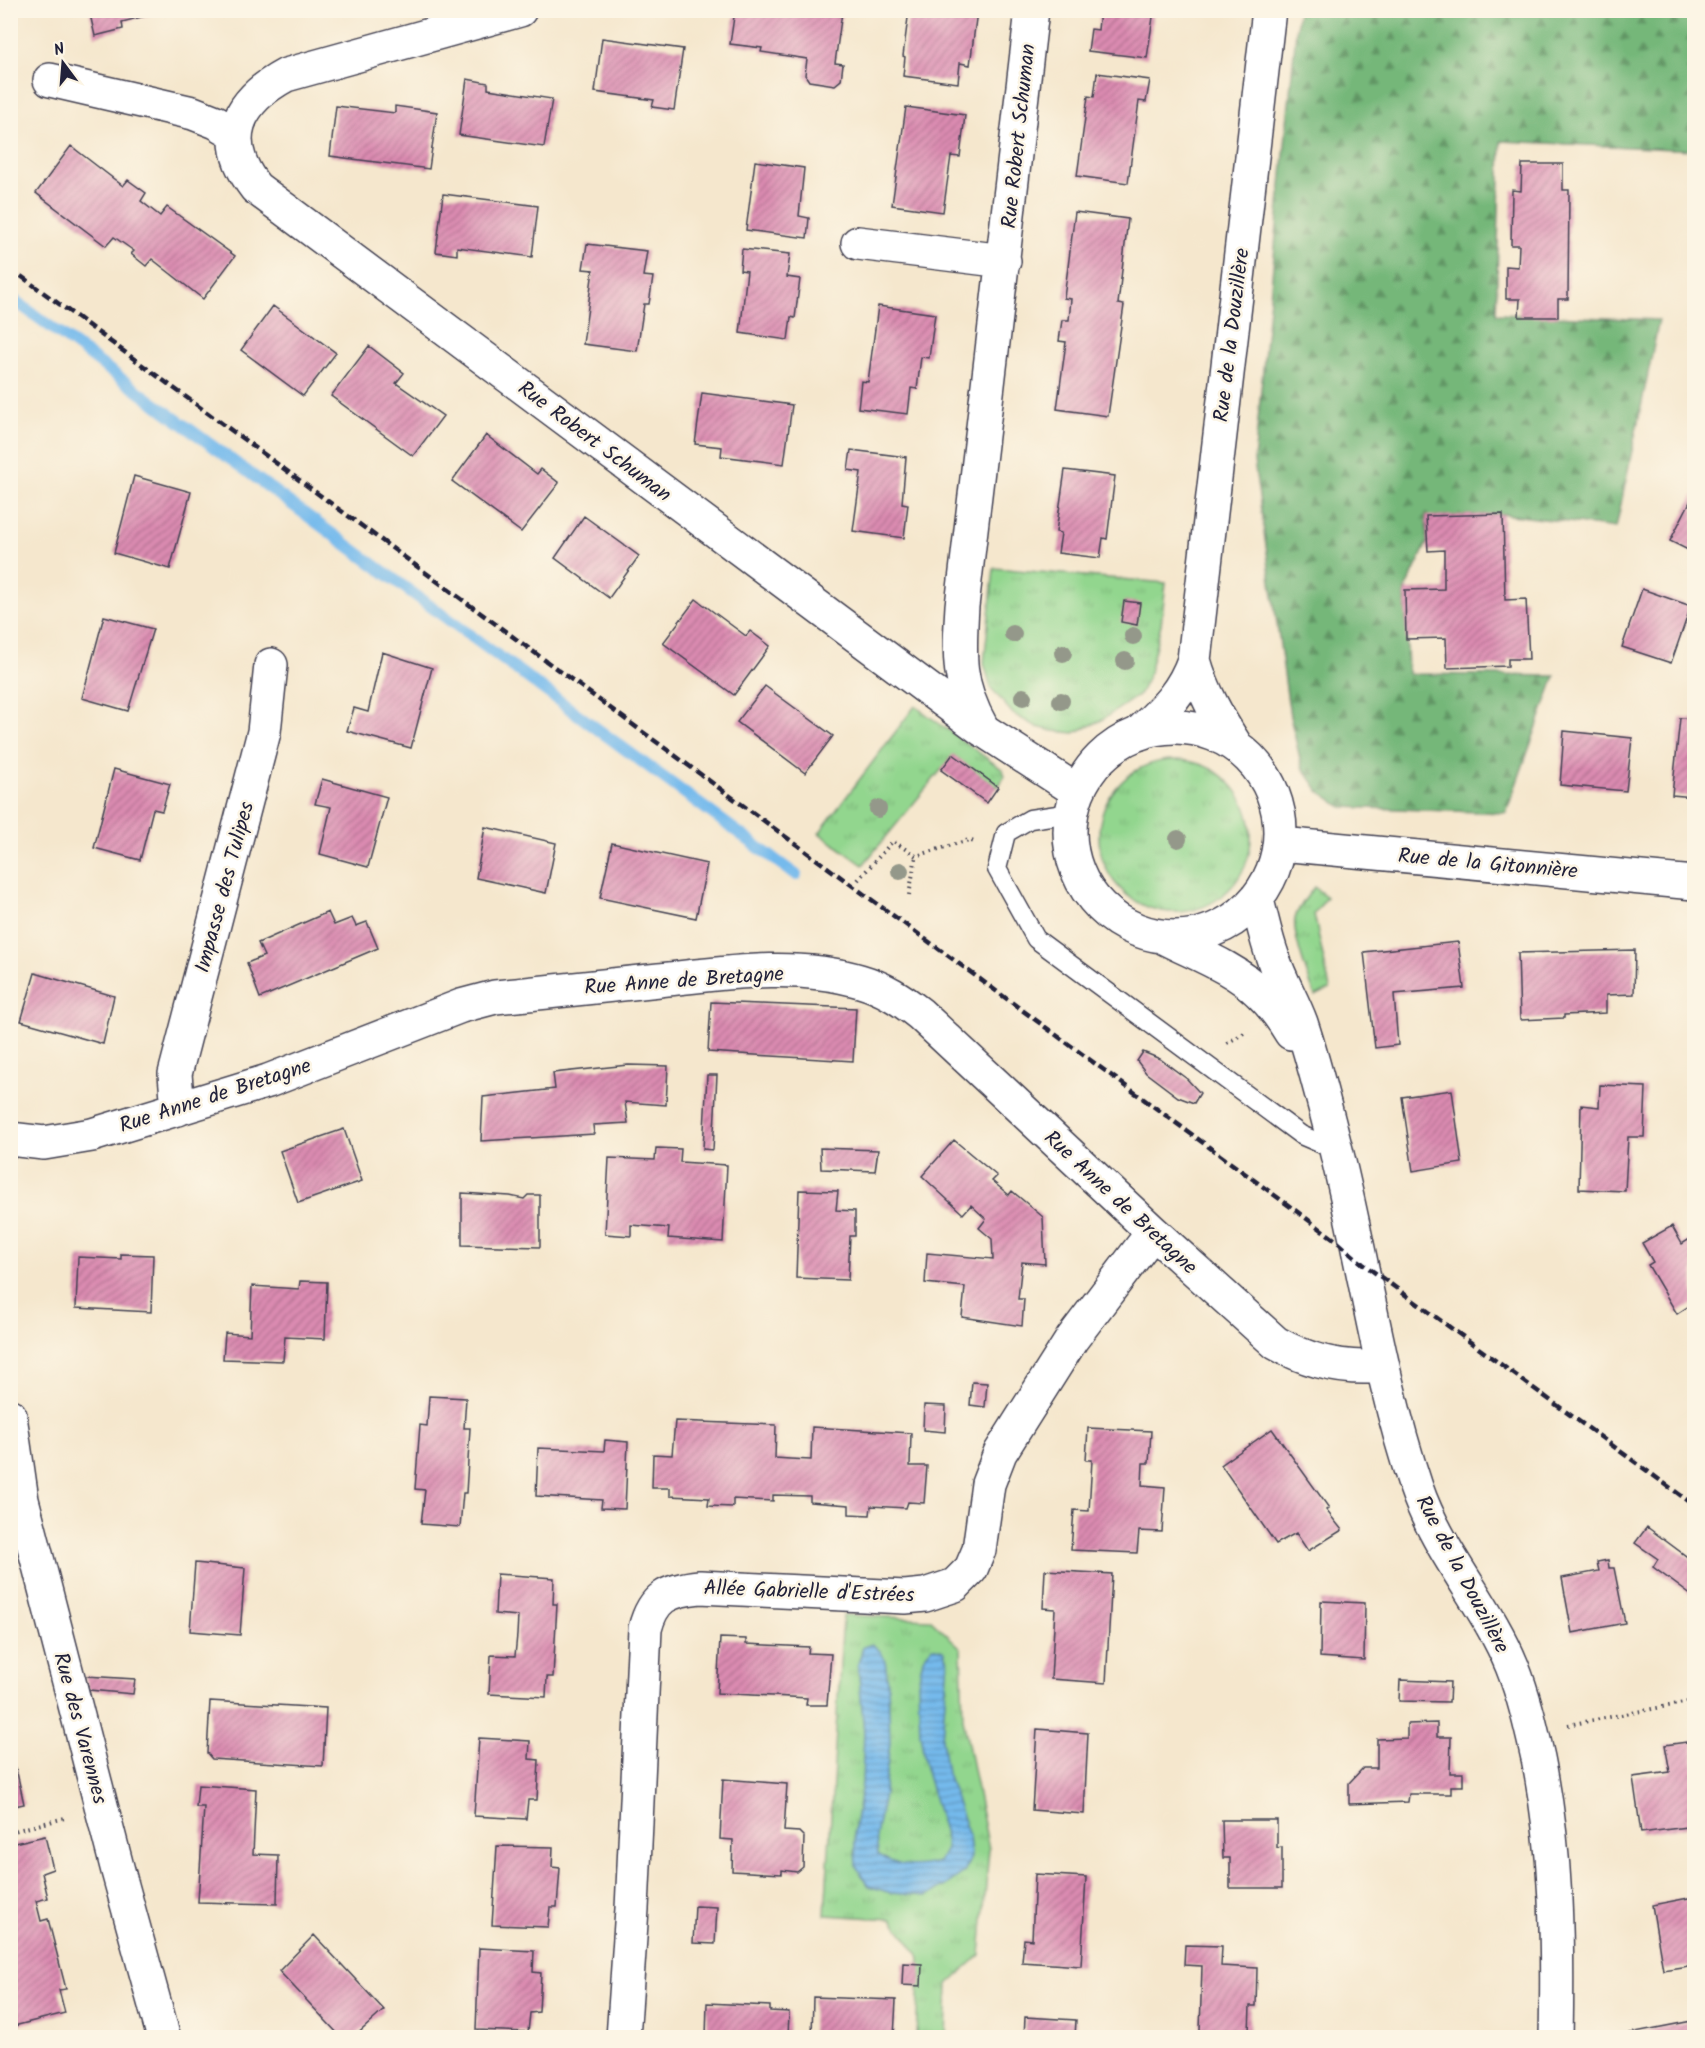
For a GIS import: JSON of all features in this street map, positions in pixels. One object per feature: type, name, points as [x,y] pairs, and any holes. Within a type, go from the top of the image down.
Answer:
[{"type":"street","points":[[50,80],[193,113],[216,122],[235,134],[246,106],[257,94],[286,75],[520,10]]},
{"type":"street","name":"Rue Robert Schuman","points":[[983,730],[967,697],[962,677],[960,633],[1032,10]]},
{"type":"street","name":"Rue de la Douzillère","points":[[1138,734],[1175,696],[1187,679],[1194,660],[1269,10]]},
{"type":"street","name":"Rue Robert Schuman","points":[[235,134],[239,162],[245,175],[256,188],[983,730],[1074,802]]},
{"type":"street","points":[[858,243],[1004,261]]},
{"type":"street","name":"Rue de la Douzillère","points":[[1194,660],[1203,691],[1236,746]]},
{"type":"street","name":"Impasse des Tulipes","points":[[178,1109],[175,1074],[264,732],[271,665]]},
{"type":"street","points":[[1188,727],[1220,736],[1236,746],[1247,754],[1268,780],[1279,811],[1281,844],[1273,874],[1257,900],[1230,923],[1200,935],[1163,937],[1130,928],[1101,908],[1081,880],[1070,848],[1074,802],[1095,762],[1121,740],[1153,728],[1188,727]]},
{"type":"street","name":"Rue de la Gitonnière","points":[[1281,844],[1695,883]]},
{"type":"street","name":"Rue de la Douzillère","points":[[1257,900],[1272,957],[1301,1023],[1318,1081],[1363,1264],[1394,1417],[1418,1491],[1443,1544],[1492,1625],[1523,1695],[1532,1728],[1552,1846],[1557,1918],[1556,2037]]},
{"type":"street","name":"Rue de la Douzillère","points":[[1163,937],[1243,979],[1259,992],[1285,1023],[1318,1081]]},
{"type":"street","name":"Rue Anne de Bretagne","points":[[10,1139],[44,1143],[92,1135],[268,1081],[461,1006],[495,998],[750,972],[797,972],[828,975],[860,981],[897,996],[920,1014],[1276,1343],[1314,1360],[1365,1368],[1382,1366]]},
{"type":"street","name":"Allée Gabrielle d'Estrées","points":[[623,2037],[632,1909],[645,1629],[649,1613],[657,1600],[685,1588],[700,1587],[905,1597],[925,1595],[955,1585],[971,1569],[979,1550],[988,1484],[1000,1454],[1072,1339],[1154,1232]]},
{"type":"street","name":"Rue des Varennes","points":[[10,1416],[22,1500],[164,2037]]},
{"type":"lane","points":[[1074,802],[1030,819],[1006,833],[1001,851],[997,869],[1036,939],[1301,1135],[1336,1150]]},
{"type":"path","points":[[858,880],[893,841],[916,856],[909,895]]},
{"type":"path","points":[[1221,1046],[1251,1030]]},
{"type":"path","points":[[1532,1728],[1553,1727],[1695,1701]]},
{"type":"path","points":[[10,1832],[102,1808]]},
{"type":"green space","points":[[1298,11],[1694,11],[1694,150],[1501,141],[1496,314],[1659,320],[1616,528],[1503,514],[1426,517],[1427,543],[1405,590],[1408,674],[1555,676],[1506,813],[1342,807],[1319,791],[1302,767],[1290,716],[1254,461]]},
{"type":"green space","points":[[994,568],[1166,583],[1161,624],[1148,677],[1139,695],[1100,721],[1074,733],[1037,727],[1013,714],[991,688],[984,663]]},
{"type":"green space","points":[[915,706],[1003,770],[1005,776],[998,787],[941,770],[863,865],[819,833]]},
{"type":"green space","points":[[1175,760],[1204,766],[1217,773],[1228,783],[1238,794],[1245,807],[1251,836],[1245,865],[1238,878],[1228,889],[1217,899],[1204,906],[1175,912],[1146,906],[1133,899],[1122,889],[1112,878],[1105,865],[1099,836],[1105,807],[1112,794],[1122,783],[1133,773],[1146,766]]},
{"type":"green space","points":[[1314,887],[1327,897],[1314,914],[1330,989],[1315,996],[1302,958],[1295,926],[1298,911]]},
{"type":"green space","points":[[843,1615],[930,1619],[961,1648],[963,1719],[989,1849],[980,1955],[948,1984],[946,2037],[916,2037],[920,1957],[892,1919],[825,1915]]},
{"type":"water","points":[[872,1644],[881,1652],[885,1661],[890,1743],[876,1836],[878,1854],[892,1862],[907,1866],[939,1862],[946,1849],[944,1831],[927,1775],[920,1733],[918,1683],[923,1658],[932,1647],[943,1650],[948,1661],[942,1739],[947,1774],[969,1836],[971,1857],[964,1872],[926,1896],[891,1893],[869,1886],[856,1866],[854,1833],[862,1784],[864,1732],[858,1664],[863,1647]]},
{"type":"building","points":[[89,10],[165,11],[122,22],[123,29],[95,36]]},
{"type":"building","points":[[735,10],[842,12],[835,63],[843,64],[841,80],[835,85],[809,81],[805,75],[807,59],[761,52],[762,48],[730,44]]},
{"type":"building","points":[[909,10],[977,11],[970,65],[960,63],[958,83],[903,76],[905,57],[903,56]]},
{"type":"building","points":[[1100,10],[1154,10],[1147,58],[1088,51],[1091,29],[1098,30]]},
{"type":"building","points":[[602,38],[683,49],[674,110],[652,107],[654,100],[595,92]]},
{"type":"building","points":[[1097,73],[1150,80],[1146,102],[1139,101],[1128,183],[1077,176],[1088,96],[1094,97]]},
{"type":"building","points":[[467,79],[488,83],[488,89],[552,99],[544,147],[459,135]]},
{"type":"building","points":[[336,106],[395,113],[395,106],[437,112],[429,169],[330,156]]},
{"type":"building","points":[[906,107],[965,115],[960,157],[951,156],[943,212],[892,205]]},
{"type":"building","points":[[71,146],[123,186],[128,180],[146,193],[141,201],[160,216],[167,207],[235,256],[203,299],[152,259],[146,266],[131,254],[134,251],[114,237],[106,246],[36,193]]},
{"type":"building","points":[[755,161],[804,168],[799,216],[809,218],[807,238],[746,230]]},
{"type":"building","points":[[1522,164],[1563,164],[1563,190],[1569,190],[1568,299],[1558,299],[1558,317],[1519,317],[1520,299],[1506,299],[1506,266],[1518,267],[1519,245],[1511,245],[1512,190],[1521,191]]},
{"type":"building","points":[[443,194],[538,206],[532,257],[457,247],[457,255],[436,252]]},
{"type":"building","points":[[1075,212],[1128,219],[1118,304],[1124,305],[1108,416],[1057,409],[1066,342],[1059,341],[1062,320],[1069,320],[1071,299],[1064,298]]},
{"type":"building","points":[[587,244],[647,251],[643,276],[653,277],[649,304],[644,304],[637,351],[583,344],[593,270],[583,269]]},
{"type":"building","points":[[742,249],[790,254],[787,277],[800,279],[795,318],[791,317],[788,340],[740,333],[747,271],[740,270]]},
{"type":"building","points":[[273,306],[336,353],[303,396],[241,350]]},
{"type":"building","points":[[878,306],[935,314],[929,358],[921,357],[917,389],[911,388],[908,414],[858,408],[861,381],[868,382]]},
{"type":"building","points":[[369,346],[404,373],[396,383],[443,416],[413,456],[331,396]]},
{"type":"building","points":[[702,393],[792,405],[784,464],[721,456],[722,447],[695,444]]},
{"type":"building","points":[[486,435],[537,474],[541,469],[559,483],[521,532],[452,481]]},
{"type":"building","points":[[851,450],[906,457],[902,503],[908,504],[904,538],[853,531],[861,472],[848,470]]},
{"type":"building","points":[[1065,470],[1115,476],[1107,539],[1103,538],[1100,558],[1058,553],[1061,533],[1056,532]]},
{"type":"building","points":[[134,476],[191,492],[170,569],[114,553]]},
{"type":"building","points":[[1694,494],[1694,553],[1670,541]]},
{"type":"building","points":[[1503,514],[1505,600],[1526,599],[1529,659],[1508,659],[1508,666],[1447,668],[1446,638],[1406,639],[1405,590],[1444,589],[1444,550],[1428,551],[1426,516]]},
{"type":"building","points":[[584,516],[639,556],[609,598],[555,558]]},
{"type":"building","points":[[1642,589],[1691,606],[1671,663],[1622,647]]},
{"type":"building","points":[[696,599],[746,636],[750,631],[770,646],[734,695],[663,643]]},
{"type":"building","points":[[1124,601],[1140,603],[1137,625],[1121,622]]},
{"type":"building","points":[[104,616],[153,629],[128,711],[82,698]]},
{"type":"building","points":[[382,652],[432,668],[411,748],[347,731],[354,708],[368,712]]},
{"type":"building","points":[[765,686],[833,736],[805,773],[737,722]]},
{"type":"building","points":[[1680,718],[1694,719],[1694,797],[1672,795]]},
{"type":"building","points":[[1564,731],[1632,738],[1626,791],[1560,785]]},
{"type":"building","points":[[953,754],[998,787],[987,803],[941,770]]},
{"type":"building","points":[[114,769],[170,784],[162,811],[153,809],[140,860],[94,848]]},
{"type":"building","points":[[322,779],[387,797],[368,867],[320,854],[331,807],[315,804]]},
{"type":"building","points":[[485,827],[556,843],[546,893],[476,878]]},
{"type":"building","points":[[612,843],[707,864],[696,918],[600,898]]},
{"type":"building","points":[[328,912],[334,925],[352,918],[356,926],[367,922],[378,948],[260,998],[247,963],[264,956],[258,943]]},
{"type":"building","points":[[1458,942],[1464,988],[1394,994],[1398,1045],[1375,1048],[1364,952]]},
{"type":"building","points":[[1635,950],[1634,994],[1606,995],[1606,1013],[1520,1020],[1518,953]]},
{"type":"building","points":[[35,973],[114,996],[103,1044],[21,1021]]},
{"type":"building","points":[[711,1002],[856,1008],[853,1061],[708,1052]]},
{"type":"building","points":[[1143,1052],[1160,1059],[1187,1079],[1200,1093],[1194,1103],[1178,1097],[1146,1073],[1137,1061]]},
{"type":"building","points":[[628,1065],[668,1066],[666,1105],[625,1102],[628,1123],[593,1125],[594,1134],[481,1141],[483,1097],[555,1089],[553,1073]]},
{"type":"building","points":[[707,1075],[717,1075],[713,1150],[703,1149]]},
{"type":"building","points":[[1600,1085],[1646,1087],[1644,1137],[1628,1137],[1625,1191],[1579,1189],[1581,1105],[1599,1107]]},
{"type":"building","points":[[1452,1090],[1462,1163],[1413,1171],[1402,1097]]},
{"type":"building","points":[[344,1129],[362,1181],[298,1203],[280,1151]]},
{"type":"building","points":[[954,1140],[997,1176],[992,1181],[1009,1195],[1012,1191],[1043,1217],[1045,1264],[1022,1262],[1018,1299],[1024,1299],[1022,1326],[962,1317],[965,1287],[925,1283],[927,1253],[993,1259],[992,1239],[979,1228],[986,1219],[971,1205],[963,1214],[922,1176]]},
{"type":"building","points":[[656,1148],[681,1149],[680,1162],[727,1165],[723,1242],[668,1238],[669,1228],[631,1225],[631,1236],[605,1234],[609,1158],[655,1160]]},
{"type":"building","points":[[820,1148],[878,1150],[875,1171],[821,1169]]},
{"type":"building","points":[[799,1190],[838,1191],[836,1210],[855,1211],[855,1236],[850,1236],[848,1280],[796,1278]]},
{"type":"building","points":[[462,1193],[524,1199],[528,1195],[540,1195],[540,1247],[462,1245]]},
{"type":"building","points":[[1672,1226],[1682,1244],[1693,1237],[1694,1241],[1694,1303],[1677,1314],[1648,1265],[1653,1262],[1642,1243]]},
{"type":"building","points":[[121,1254],[153,1255],[151,1312],[76,1308],[78,1257],[121,1259]]},
{"type":"building","points":[[300,1281],[327,1282],[325,1339],[285,1337],[283,1361],[223,1359],[225,1333],[250,1335],[252,1286],[299,1289]]},
{"type":"building","points":[[972,1382],[987,1383],[985,1407],[970,1405]]},
{"type":"building","points":[[429,1396],[466,1398],[464,1428],[470,1428],[466,1493],[463,1493],[460,1527],[421,1524],[425,1490],[415,1489],[420,1425],[427,1426]]},
{"type":"building","points":[[924,1405],[946,1406],[945,1432],[923,1430]]},
{"type":"building","points":[[675,1421],[776,1425],[775,1458],[790,1459],[811,1460],[812,1427],[911,1433],[910,1466],[927,1466],[924,1503],[908,1502],[906,1508],[871,1506],[870,1515],[849,1514],[849,1505],[810,1502],[810,1496],[773,1495],[773,1501],[733,1499],[733,1507],[708,1506],[709,1498],[670,1496],[670,1488],[652,1488],[653,1454],[672,1455]]},
{"type":"building","points":[[1088,1428],[1151,1431],[1149,1463],[1143,1463],[1142,1485],[1165,1487],[1162,1532],[1139,1531],[1137,1553],[1071,1550],[1074,1510],[1089,1511],[1092,1460],[1086,1460]]},
{"type":"building","points":[[1272,1429],[1329,1508],[1326,1510],[1342,1530],[1308,1551],[1296,1533],[1276,1544],[1221,1465]]},
{"type":"building","points":[[605,1440],[628,1442],[625,1509],[601,1508],[602,1500],[536,1496],[538,1448],[604,1451]]},
{"type":"building","points":[[1647,1527],[1694,1562],[1694,1593],[1692,1596],[1653,1567],[1658,1559],[1635,1543]]},
{"type":"building","points":[[1608,1560],[1609,1568],[1614,1568],[1625,1623],[1572,1633],[1562,1578],[1599,1571],[1597,1562]]},
{"type":"building","points":[[195,1563],[245,1568],[240,1635],[190,1631]]},
{"type":"building","points":[[1045,1570],[1112,1574],[1106,1683],[1051,1679],[1055,1609],[1043,1608]]},
{"type":"building","points":[[497,1574],[554,1578],[553,1604],[557,1604],[553,1677],[547,1677],[546,1697],[489,1694],[491,1655],[515,1656],[517,1635],[518,1616],[495,1614]]},
{"type":"building","points":[[1321,1601],[1365,1603],[1364,1660],[1320,1657]]},
{"type":"building","points":[[720,1638],[746,1639],[746,1644],[809,1647],[808,1653],[831,1654],[827,1705],[806,1705],[807,1698],[717,1693]]},
{"type":"building","points":[[85,1676],[135,1679],[133,1694],[89,1690]]},
{"type":"building","points":[[1400,1680],[1450,1682],[1449,1702],[1399,1701]]},
{"type":"building","points":[[210,1701],[326,1708],[323,1766],[212,1759],[207,1753]]},
{"type":"building","points":[[1437,1723],[1437,1737],[1451,1737],[1450,1773],[1463,1773],[1463,1786],[1451,1786],[1451,1794],[1409,1794],[1408,1802],[1349,1804],[1349,1783],[1363,1768],[1377,1768],[1377,1739],[1407,1738],[1407,1724]]},
{"type":"building","points":[[1037,1729],[1088,1733],[1084,1814],[1032,1810]]},
{"type":"building","points":[[479,1738],[530,1741],[529,1759],[539,1760],[537,1800],[528,1800],[526,1819],[474,1816]]},
{"type":"building","points":[[1694,1741],[1694,1826],[1641,1833],[1633,1777],[1670,1772],[1665,1745]]},
{"type":"building","points":[[10,1768],[16,1768],[24,1804],[10,1807]]},
{"type":"building","points":[[723,1779],[787,1784],[784,1831],[799,1832],[804,1837],[803,1867],[797,1872],[782,1870],[782,1874],[732,1871],[733,1840],[720,1839]]},
{"type":"building","points":[[198,1785],[256,1789],[253,1854],[278,1855],[277,1904],[198,1902],[204,1807],[196,1807]]},
{"type":"building","points":[[1222,1820],[1277,1820],[1277,1848],[1282,1847],[1282,1888],[1230,1888],[1230,1858],[1223,1858]]},
{"type":"building","points":[[45,1836],[53,1869],[42,1873],[48,1898],[36,1901],[41,1921],[48,1919],[66,1989],[59,1990],[65,2013],[10,2027],[10,1844]]},
{"type":"building","points":[[497,1846],[553,1847],[552,1867],[560,1868],[557,1907],[550,1907],[548,1927],[492,1925]]},
{"type":"building","points":[[1035,1874],[1086,1877],[1081,1966],[1022,1962],[1024,1939],[1032,1940]]},
{"type":"building","points":[[1694,1897],[1694,1965],[1663,1970],[1652,1905]]},
{"type":"building","points":[[695,1906],[717,1907],[715,1944],[693,1943]]},
{"type":"building","points":[[314,1935],[384,2010],[354,2037],[341,2037],[279,1971]]},
{"type":"building","points":[[1185,1945],[1222,1946],[1221,1966],[1257,1968],[1256,2006],[1250,2006],[1249,2033],[1200,2031],[1202,1966],[1184,1965]]},
{"type":"building","points":[[479,1948],[534,1951],[533,1972],[541,1973],[539,2012],[530,2013],[528,2032],[476,2030]]},
{"type":"building","points":[[903,1963],[922,1964],[921,1986],[902,1985]]},
{"type":"building","points":[[813,1997],[896,2000],[894,2037],[812,2037]]},
{"type":"building","points":[[707,2003],[770,2006],[770,2011],[789,2012],[788,2037],[706,2037]]},
{"type":"building","points":[[1025,2017],[1076,2020],[1075,2037],[1024,2037]]},
{"type":"building","points":[[1692,2021],[1694,2037],[1631,2037],[1630,2033]]},
{"type":"waterway","points":[[10,297],[796,875]]},
{"type":"railway","points":[[10,268],[1694,1505]]}]
